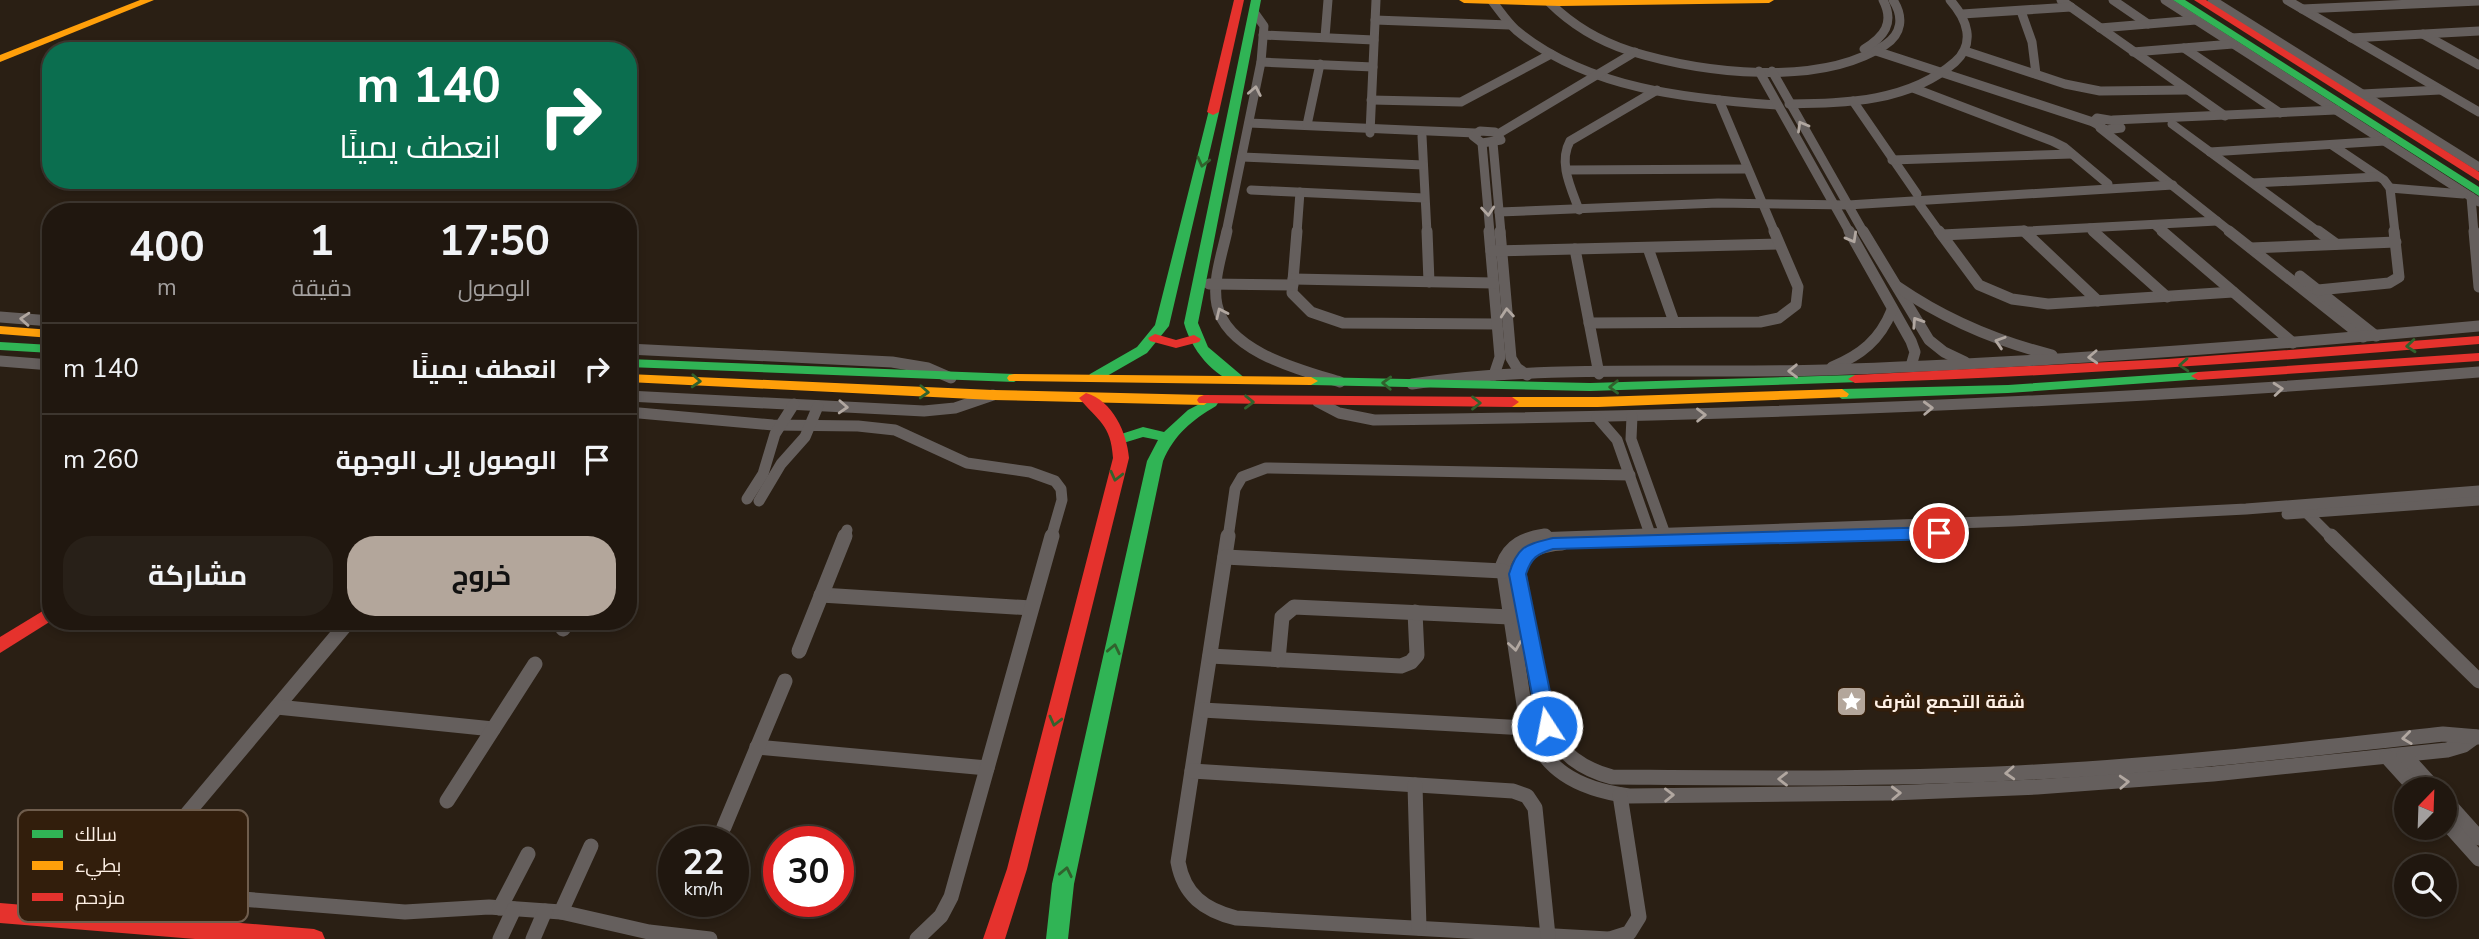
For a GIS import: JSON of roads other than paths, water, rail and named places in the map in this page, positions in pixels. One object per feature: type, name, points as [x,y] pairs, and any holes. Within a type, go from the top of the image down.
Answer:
[{"type":"street","points":[[0,50],[115,0]]},
{"type":"street","points":[[43,42],[149,0]]},
{"type":"street","points":[[1325,37],[1328,0]]},
{"type":"street","points":[[1370,131],[1376,0]]},
{"type":"street","points":[[1464,0],[1555,3],[1769,0]]},
{"type":"street","points":[[1555,3],[1605,35],[1662,54],[1729,65],[1785,66],[1833,60],[1874,44],[1885,33],[1890,21],[1883,0]]},
{"type":"street","points":[[1555,3],[1569,21],[1585,31],[1631,50],[1685,64],[1772,72],[1834,65],[1879,50],[1894,38],[1900,27],[1900,15],[1893,0]]},
{"type":"street","points":[[1789,104],[1853,101],[1913,88],[1945,72],[1965,51],[1968,39],[1962,14],[1950,0]]},
{"type":"street","points":[[2061,0],[2225,116]]},
{"type":"street","points":[[2113,0],[2148,24]]},
{"type":"street","points":[[2165,0],[2474,196]]},
{"type":"street","points":[[2178,0],[2474,196]]},
{"type":"street","points":[[2199,0],[2474,167]]},
{"type":"street","points":[[2212,0],[2474,167],[2479,177]]},
{"type":"street","points":[[2287,0],[2479,112]]},
{"type":"street","points":[[1503,1],[1509,25]]},
{"type":"street","points":[[2302,9],[2474,1],[2479,6]]},
{"type":"street","points":[[1253,3],[1263,23],[1261,62],[1215,300],[1219,314],[1244,342],[1274,359],[1339,382]]},
{"type":"street","points":[[1093,379],[1130,359],[1155,338],[1164,320],[1217,103],[1253,3]]},
{"type":"street","points":[[1240,380],[1209,358],[1194,339],[1191,323],[1236,104],[1253,3]]},
{"type":"street","points":[[1962,14],[2071,8]]},
{"type":"street","points":[[2021,11],[2032,42],[2036,74]]},
{"type":"street","points":[[1375,20],[1509,25],[1551,54],[1595,72],[1657,90],[1719,100],[1777,105]]},
{"type":"street","points":[[2100,27],[2196,20]]},
{"type":"street","points":[[2351,38],[2479,31]]},
{"type":"street","points":[[2423,34],[2479,65]]},
{"type":"street","points":[[1263,35],[1374,40]]},
{"type":"street","points":[[0,59],[42,42]]},
{"type":"street","points":[[2133,51],[2233,44]]},
{"type":"street","points":[[2184,48],[2280,113]]},
{"type":"street","points":[[1249,125],[1307,125],[1422,136],[1486,137],[1631,50]]},
{"type":"street","points":[[1879,50],[2096,123],[2116,126],[2339,112]]},
{"type":"street","points":[[1965,51],[2100,91],[2188,90]]},
{"type":"street","points":[[1371,100],[1461,102],[1551,54]]},
{"type":"street","points":[[1261,62],[1373,66]]},
{"type":"street","points":[[1307,125],[1320,64]]},
{"type":"street","points":[[1759,71],[1914,346],[1915,359],[1911,366]]},
{"type":"street","points":[[1772,72],[1892,282],[1933,345],[1969,363]]},
{"type":"street","points":[[1913,88],[2052,141],[2108,184]]},
{"type":"street","points":[[1579,210],[1563,154],[1570,141],[1657,90]]},
{"type":"street","points":[[2362,94],[2440,90]]},
{"type":"street","points":[[1589,323],[1760,322],[1786,314],[1796,305],[1799,293],[1719,100]]},
{"type":"street","points":[[1853,101],[1942,235],[1979,285],[1994,293],[2031,303],[2233,292]]},
{"type":"street","points":[[1217,103],[1236,104]]},
{"type":"street","points":[[2116,126],[2225,116],[2339,112]]},
{"type":"street","points":[[2096,123],[2363,337]]},
{"type":"street","points":[[2172,124],[2336,244]]},
{"type":"street","points":[[1249,125],[1486,137]]},
{"type":"street","points":[[2116,126],[2376,336]]},
{"type":"street","points":[[1422,136],[1429,282]]},
{"type":"street","points":[[1486,137],[1499,212],[1493,283],[1500,362],[1494,375]]},
{"type":"street","points":[[1486,137],[1511,358],[1517,368],[1527,375]]},
{"type":"street","points":[[2210,152],[2385,141]]},
{"type":"street","points":[[2332,145],[2390,188],[2474,196]]},
{"type":"street","points":[[1892,160],[2072,154]]},
{"type":"street","points":[[1242,157],[1423,165]]},
{"type":"street","points":[[1567,170],[1747,169]]},
{"type":"street","points":[[2253,183],[2378,177]]},
{"type":"street","points":[[2092,188],[2108,184],[2170,183]]},
{"type":"street","points":[[1499,212],[1846,202],[2170,183]]},
{"type":"street","points":[[2318,290],[2398,280],[2390,188]]},
{"type":"street","points":[[1251,190],[1424,198]]},
{"type":"street","points":[[1300,192],[1292,293],[1300,305],[1314,316],[1334,323],[1497,324]]},
{"type":"street","points":[[2474,196],[2479,287]]},
{"type":"street","points":[[1942,235],[2217,221]]},
{"type":"street","points":[[2155,225],[2293,343]]},
{"type":"street","points":[[2090,228],[2167,297]]},
{"type":"street","points":[[2024,231],[2098,301]]},
{"type":"street","points":[[2251,248],[2396,242]]},
{"type":"street","points":[[1497,251],[1779,244]]},
{"type":"street","points":[[1648,247],[1674,322]]},
{"type":"street","points":[[1575,249],[1600,374]]},
{"type":"street","points":[[1892,282],[1932,311],[1962,327],[2010,345],[2066,358]]},
{"type":"street","points":[[1198,283],[1493,283]]},
{"type":"street","points":[[1825,370],[1873,345],[1884,331],[1892,310]]},
{"type":"street","points":[[0,317],[42,320]]},
{"type":"street","points":[[1412,384],[1447,377],[1494,375],[1825,370],[2066,358],[2293,343],[2479,326]]},
{"type":"street","points":[[0,330],[42,333]]},
{"type":"street","points":[[1155,338],[1176,344],[1194,339]]},
{"type":"street","points":[[637,363],[951,377],[1628,387],[1923,379],[2151,367],[2479,340]]},
{"type":"street","points":[[0,346],[42,348]]},
{"type":"street","points":[[637,349],[892,362],[928,368],[951,377]]},
{"type":"street","points":[[2137,354],[2151,367]]},
{"type":"street","points":[[637,378],[1142,400],[1572,403],[1774,399],[2008,389],[2264,374],[2479,357]]},
{"type":"street","points":[[2274,358],[2291,372]]},
{"type":"street","points":[[2249,360],[2260,367],[2264,374]]},
{"type":"street","points":[[0,362],[42,364]]},
{"type":"street","points":[[1318,402],[1339,414],[1374,420],[1597,417],[2143,398],[2479,372]]},
{"type":"street","points":[[1142,400],[1149,391],[1144,379]]},
{"type":"street","points":[[1175,400],[1171,391],[1179,379]]},
{"type":"street","points":[[637,396],[934,411],[965,405],[993,395]]},
{"type":"street","points":[[994,939],[1013,886],[1119,465],[1120,439],[1106,413],[1086,398]]},
{"type":"street","points":[[1057,939],[1063,884],[1157,455],[1167,437],[1184,419],[1214,401]]},
{"type":"street","points":[[794,404],[773,439],[753,500],[780,464],[802,442],[818,406]]},
{"type":"street","points":[[637,413],[781,425],[894,430],[918,438],[939,452],[969,464],[1004,471],[1042,474],[1056,481],[1061,487],[1063,496],[951,897],[941,916],[917,939]]},
{"type":"street","points":[[1632,416],[1630,475],[1652,536]]},
{"type":"street","points":[[1597,417],[1615,435],[1631,460],[1652,536]]},
{"type":"street","points":[[1120,439],[1143,432],[1167,437]]},
{"type":"street","points":[[1615,435],[1630,435]]},
{"type":"street","points":[[773,439],[786,443],[802,442]]},
{"type":"street","points":[[1620,795],[1639,917],[1629,933],[1609,939],[1236,918],[1198,904],[1183,884],[1178,862],[1236,489],[1242,477],[1257,470],[1630,475]]},
{"type":"street","points":[[2203,516],[2307,513],[2447,498],[2479,491]]},
{"type":"street","points":[[2477,737],[2443,734],[2291,752],[2035,772],[1699,787],[1620,795],[1592,789],[1566,776],[1546,758],[1528,728],[1503,571],[1507,554],[1516,544],[1530,538],[2066,524],[2447,498],[2479,500]]},
{"type":"street","points":[[2307,513],[2479,681]]},
{"type":"street","points":[[799,651],[847,530]]},
{"type":"street","points":[[1652,536],[1553,544],[1532,550],[1522,558],[1518,574],[1547,726],[1562,751],[1579,765],[1600,775],[1699,787],[1892,793],[2044,787],[2305,767],[2456,748],[2477,737]]},
{"type":"street","points":[[1225,557],[1503,571]]},
{"type":"street","points":[[821,595],[1031,608]]},
{"type":"street","points":[[1278,660],[1282,617],[1294,607],[1510,617]]},
{"type":"street","points":[[1210,656],[1406,665],[1415,659],[1418,650],[1415,612]]},
{"type":"street","points":[[0,646],[42,618]]},
{"type":"street","points":[[190,810],[341,630]]},
{"type":"street","points":[[447,801],[535,664]]},
{"type":"street","points":[[724,826],[785,681]]},
{"type":"street","points":[[277,707],[493,729]]},
{"type":"street","points":[[1202,710],[1528,728]]},
{"type":"street","points":[[757,747],[987,768]]},
{"type":"street","points":[[2291,752],[2305,767]]},
{"type":"street","points":[[2404,755],[2424,777]]},
{"type":"street","points":[[2387,757],[2405,777]]},
{"type":"street","points":[[1192,771],[1513,791],[1531,800],[1535,808],[1548,936]]},
{"type":"street","points":[[2035,772],[2044,787]]},
{"type":"street","points":[[1415,785],[1419,928]]},
{"type":"street","points":[[2457,813],[2479,838]]},
{"type":"street","points":[[2457,834],[2479,859]]},
{"type":"street","points":[[533,939],[553,912],[592,846]]},
{"type":"street","points":[[500,939],[507,908],[528,854]]},
{"type":"street","points":[[248,899],[405,912],[507,908],[553,912],[649,932],[710,939]]},
{"type":"street","points":[[0,913],[18,914]]},
{"type":"street","points":[[109,922],[314,939]]},
{"type":"place","name":"شقة التجمع اشرف","points":[[1851,702]]}]
